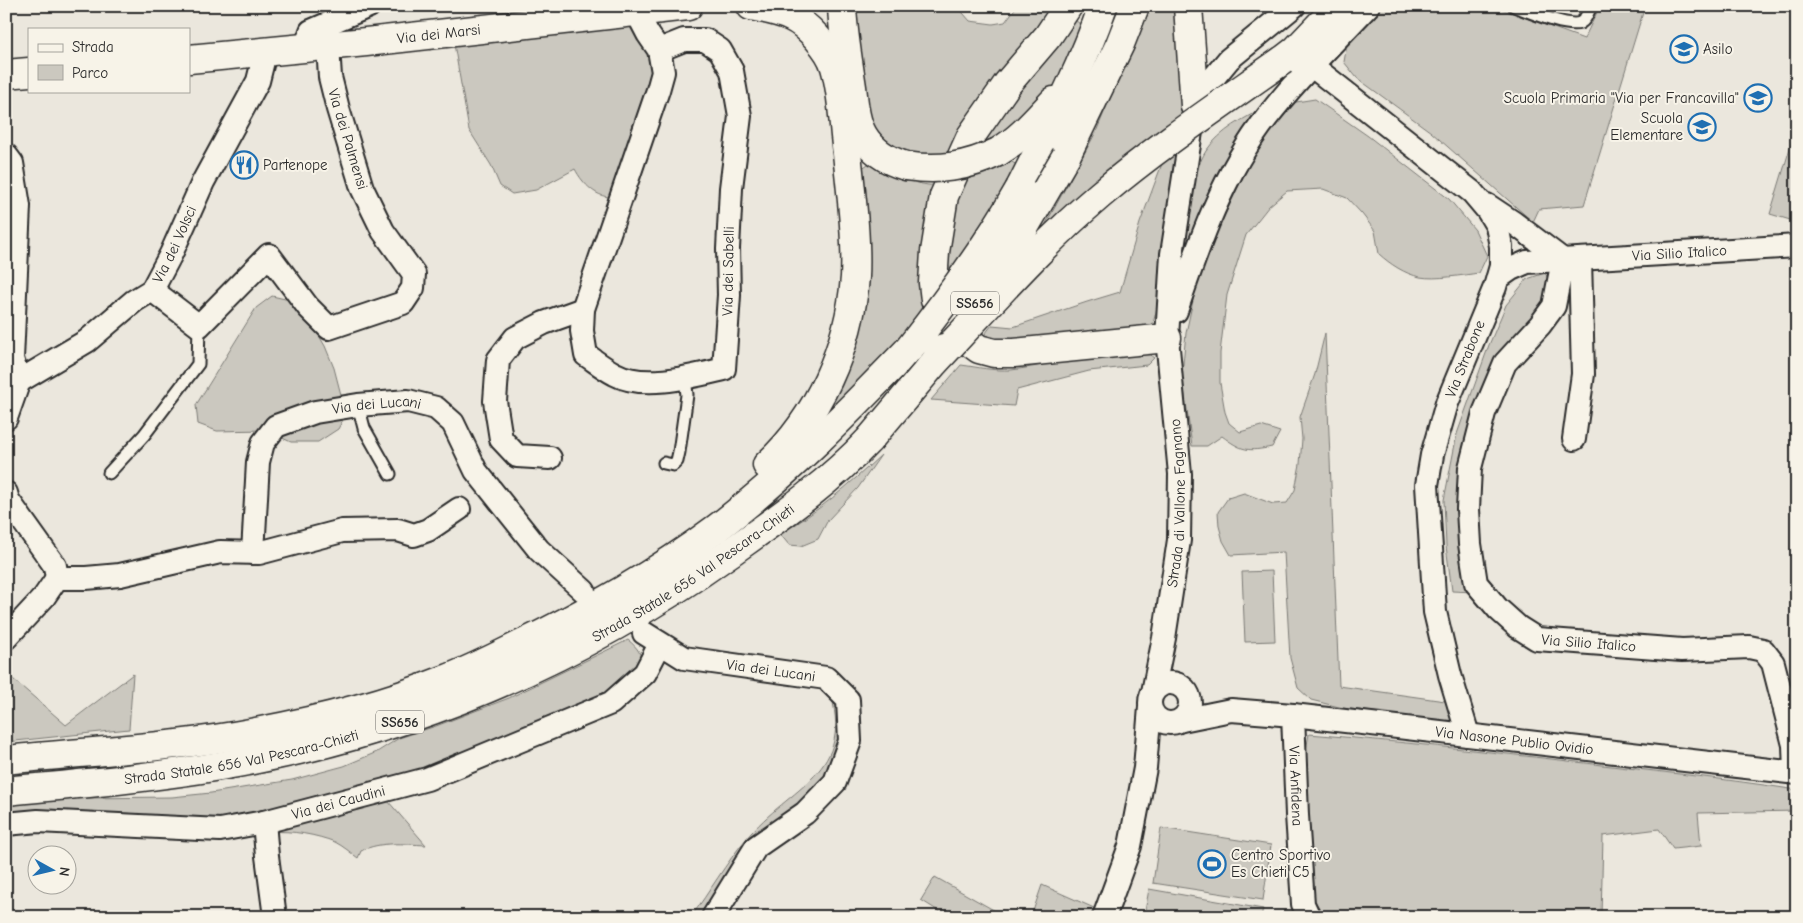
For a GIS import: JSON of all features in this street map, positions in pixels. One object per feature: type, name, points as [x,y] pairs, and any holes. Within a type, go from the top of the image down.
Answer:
[{"type":"main road","name":"Via dei Marsi","points":[[190,59],[637,13],[688,6]]},
{"type":"main road","points":[[719,526],[743,488],[796,435],[815,406],[838,356],[851,306],[855,277],[855,252],[848,165],[839,84],[835,65],[824,46],[807,29],[792,18],[771,10],[751,6]]},
{"type":"main road","points":[[822,6],[842,18],[857,120],[863,134],[871,146],[883,157],[906,166],[925,169],[963,166],[998,152],[1012,144],[1023,134],[1075,78]]},
{"type":"main road","points":[[1068,6],[1048,36],[1008,83],[971,136],[944,196],[935,252],[933,283],[935,300],[950,328],[979,349],[994,353],[1031,352],[1167,338]]},
{"type":"main road","name":"Strada Statale 656 Val Pescara-Chieti","points":[[6,760],[163,746],[255,732],[356,709],[409,692],[444,680],[556,628],[647,575],[719,526],[817,443],[909,349],[938,312],[974,261],[1020,188],[1075,78],[1103,6]]},
{"type":"main road","name":"Strada Statale 656 Val Pescara-Chieti","points":[[6,791],[166,774],[257,759],[370,731],[458,701],[568,652],[653,605],[717,562],[820,485],[854,456],[934,362],[1013,247],[1066,156],[1104,79],[1135,6]]},
{"type":"main road","points":[[1188,6],[1195,106]]},
{"type":"main road","points":[[934,362],[1045,245],[1100,195],[1148,157],[1296,50],[1338,6]]},
{"type":"main road","points":[[6,74],[28,72]]},
{"type":"street","points":[[316,47],[311,31],[369,6]]},
{"type":"street","points":[[1195,106],[1210,82],[1229,58],[1269,28],[1294,6]]},
{"type":"street","points":[[1167,338],[1198,248],[1214,208],[1228,181],[1268,117],[1368,6]]},
{"type":"street","name":"Via dei Sabelli","points":[[637,13],[659,50],[663,72],[583,309],[582,331],[586,355],[616,375],[641,381],[685,378],[724,369],[729,294],[728,250],[731,188],[740,116],[732,71],[720,50],[705,40],[684,40],[659,50]]},
{"type":"street","name":"Via dei Palmensi","points":[[200,326],[269,254],[308,307],[329,328],[403,303],[413,288],[414,274],[383,231],[362,188],[330,77],[316,47]]},
{"type":"street","name":"Via dei Volsci","points":[[12,385],[87,341],[134,301],[152,290],[171,254],[203,182],[258,81],[265,52]]},
{"type":"street","name":"Via Strabone","points":[[1312,66],[1480,200],[1493,218],[1501,246],[1501,266],[1498,278],[1447,402],[1432,455],[1427,485],[1435,612],[1450,675],[1468,735]]},
{"type":"street","name":"Strada di Vallone Fagnano","points":[[1104,917],[1130,846],[1145,768],[1152,699],[1164,638],[1179,540],[1179,461],[1167,338],[1172,254],[1195,106]]},
{"type":"street","points":[[6,155],[12,164],[19,206],[12,385],[6,418]]},
{"type":"street","points":[[1480,200],[1571,260],[1584,374],[1574,439]]},
{"type":"street","name":"Via Silio Italico","points":[[1501,246],[1526,247],[1571,260]]},
{"type":"street","name":"Via Silio Italico","points":[[1498,278],[1511,269],[1527,262],[1797,246]]},
{"type":"street","name":"Via Silio Italico","points":[[1571,260],[1554,306],[1540,325],[1505,363],[1484,413],[1470,468],[1468,500],[1470,544],[1476,583],[1498,609],[1518,627],[1538,639],[1682,650],[1750,647],[1763,650],[1773,663],[1794,745],[1796,772]]},
{"type":"street","points":[[152,290],[200,326]]},
{"type":"street","points":[[550,458],[517,456],[501,439],[494,401],[498,360],[515,338],[544,323],[583,309]]},
{"type":"street","name":"Via dei Lucani","points":[[253,553],[258,462],[263,442],[276,426],[316,412],[358,405],[408,401],[436,408],[453,423],[476,471],[539,550],[584,590]]},
{"type":"street","points":[[6,494],[8,500],[55,566],[57,578],[44,597],[6,638]]},
{"type":"street","points":[[57,578],[120,575],[220,552],[259,553],[342,531],[398,530],[414,535],[428,530],[459,509]]},
{"type":"street","name":"Strada di Vallone Fagnano","points":[[1164,638],[1166,651],[1184,689]]},
{"type":"street","name":"Via dei Lucani","points":[[645,673],[652,639],[684,658],[826,678],[848,700],[850,741],[835,782],[805,812],[756,847],[713,917]]},
{"type":"street","name":"Via dei Caudini","points":[[6,824],[38,820],[220,830],[264,822],[427,778],[610,703],[645,673]]},
{"type":"street","points":[[1175,683],[1184,689],[1190,703],[1189,710],[1178,721],[1168,723],[1157,718],[1152,699],[1163,684],[1175,683]]},
{"type":"street","name":"Via Nasone Publio Ovidio","points":[[1184,689],[1231,710]]},
{"type":"street","name":"Via Nasone Publio Ovidio","points":[[1178,721],[1231,710],[1293,715],[1796,772]]},
{"type":"street","name":"Via Anfidena","points":[[1293,715],[1302,895],[1303,904],[1309,917]]},
{"type":"street","name":"Strada di Vallone Fagnano","points":[[1145,768],[1161,736],[1178,721]]},
{"type":"street","points":[[264,822],[276,917]]},
{"type":"lane","points":[[1514,6],[1545,18],[1573,24],[1585,20],[1591,6]]},
{"type":"lane","points":[[108,473],[144,435],[198,364],[200,326]]},
{"type":"lane","points":[[664,463],[673,465],[677,461],[687,395],[685,378]]},
{"type":"lane","points":[[358,405],[364,428],[390,474]]},
{"type":"green space","points":[[855,6],[957,6],[970,21],[993,24],[1005,22],[1017,6],[1065,6],[961,150],[923,165],[876,137],[867,111]]},
{"type":"green space","points":[[1148,6],[1184,6],[1189,119],[1038,238],[1096,132]]},
{"type":"green space","points":[[1374,6],[1493,6],[1584,39],[1600,6],[1645,6],[1584,205],[1539,209],[1533,222],[1431,132],[1357,78],[1344,62],[1348,38]]},
{"type":"green space","points":[[1074,19],[1081,25],[1077,41],[1056,87],[984,153],[975,139]]},
{"type":"green space","points":[[636,23],[657,54],[615,197],[602,196],[591,189],[575,169],[536,190],[512,194],[500,186],[491,165],[469,130],[454,44]]},
{"type":"green space","points":[[1315,99],[1368,136],[1449,199],[1475,230],[1487,256],[1479,273],[1433,278],[1414,276],[1398,268],[1379,254],[1375,231],[1347,198],[1323,189],[1287,191],[1269,206],[1246,235],[1227,295],[1220,353],[1220,383],[1229,423],[1240,432],[1261,426],[1280,432],[1272,447],[1264,449],[1246,449],[1235,445],[1222,436],[1207,446],[1192,446],[1182,374],[1186,333],[1200,268],[1248,166],[1275,122],[1290,103]]},
{"type":"green space","points":[[1267,106],[1181,263],[1192,189],[1206,151],[1226,131]]},
{"type":"green space","points":[[1797,125],[1797,222],[1770,214]]},
{"type":"green space","points":[[1180,142],[1168,215],[1156,312],[1149,329],[978,343],[992,325],[1013,327],[1120,292],[1140,223],[1166,153]]},
{"type":"green space","points":[[1008,160],[1021,167],[944,288],[943,221],[965,180]]},
{"type":"green space","points":[[868,164],[876,165],[920,184],[933,185],[947,182],[930,303],[899,340],[829,413],[861,169]]},
{"type":"green space","points":[[1545,273],[1552,285],[1475,440],[1474,592],[1452,591],[1446,546],[1444,500],[1457,434],[1489,345],[1506,305],[1527,279]]},
{"type":"green space","points":[[272,296],[294,301],[311,322],[325,346],[334,368],[346,414],[338,429],[318,442],[291,442],[265,430],[217,431],[198,424],[196,405],[256,308]]},
{"type":"green space","points":[[1325,333],[1339,686],[1445,701],[1455,723],[1343,708],[1311,700],[1298,688],[1290,658],[1284,552],[1231,555],[1223,541],[1218,512],[1228,498],[1244,493],[1273,504],[1287,503],[1295,490],[1302,439],[1300,417],[1315,374]]},
{"type":"green space","points":[[1098,351],[1145,351],[1154,358],[1147,365],[1089,371],[1017,390],[1014,406],[931,400],[961,365],[992,369],[1022,369]]},
{"type":"green space","points":[[881,455],[858,488],[828,520],[818,539],[801,546],[789,545],[780,534],[833,498]]},
{"type":"green space","points":[[1272,571],[1275,641],[1245,642],[1242,572]]},
{"type":"green space","points":[[628,640],[635,646],[641,657],[638,668],[625,685],[444,768],[268,819],[6,819],[6,804],[84,798],[172,797],[211,793],[292,780],[344,766],[377,752],[399,738],[509,698]]},
{"type":"green space","points":[[6,673],[66,725],[133,674],[129,729],[6,742]]},
{"type":"green space","points":[[829,688],[846,713],[834,773],[706,917],[691,917],[746,839],[763,821],[814,776],[827,759],[834,740],[835,717]]},
{"type":"green space","points":[[1309,734],[1536,757],[1797,790],[1797,811],[1698,813],[1701,846],[1673,849],[1659,829],[1603,836],[1601,917],[1328,917],[1312,898],[1303,767]]},
{"type":"green space","points":[[381,793],[426,845],[392,844],[376,846],[361,851],[358,858],[328,839],[295,832],[271,832]]},
{"type":"green space","name":"Centro Sportivo Es Chieti C5","points":[[1161,828],[1271,845],[1263,900],[1153,883]]},
{"type":"green space","points":[[935,877],[1006,917],[948,917],[921,900]]},
{"type":"green space","points":[[1042,885],[1094,908],[1090,917],[1031,917]]},
{"type":"green space","points":[[1149,889],[1263,909],[1261,917],[1144,917]]},
{"type":"place","name":"Asilo","points":[[1684,49]]},
{"type":"place","name":"Scuola Primaria \"Via per Francavilla\"","points":[[1758,98]]},
{"type":"place","name":"Scuola Elementare","points":[[1702,127]]},
{"type":"place","name":"Partenope","points":[[244,165]]},
{"type":"place","name":"Centro Sportivo Es Chieti C5","points":[[1212,864]]}]
